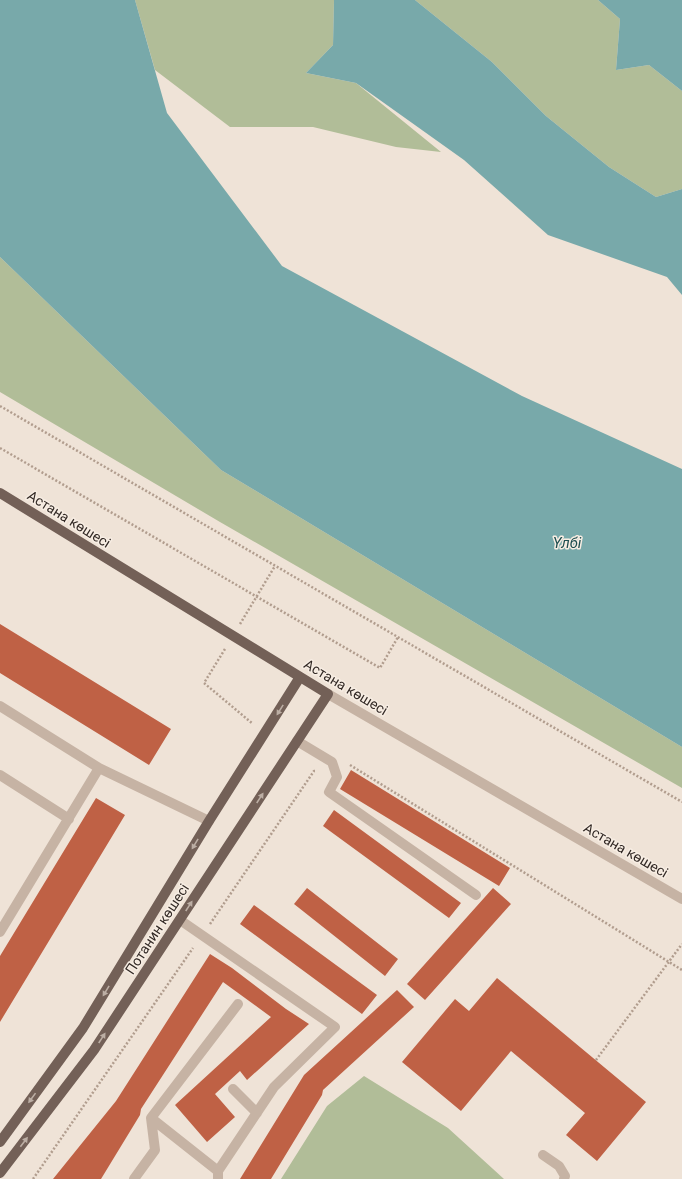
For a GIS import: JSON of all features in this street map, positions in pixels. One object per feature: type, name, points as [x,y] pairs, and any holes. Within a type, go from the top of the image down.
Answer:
[{"type":"main road","name":"Астана көшесі","points":[[0,492],[328,694]]},
{"type":"main road","name":"Потанин көшесі","points":[[0,1142],[83,1028],[209,821],[300,677]]},
{"type":"main road","name":"Потанин көшесі","points":[[0,1173],[94,1050],[328,694]]},
{"type":"street","name":"Астана көшесі","points":[[328,694],[682,899]]},
{"type":"street","points":[[0,706],[99,768],[209,821]]},
{"type":"street","points":[[297,742],[332,762],[337,777],[329,792],[476,895]]},
{"type":"street","points":[[0,932],[99,768]]},
{"type":"street","points":[[0,775],[69,819]]},
{"type":"street","points":[[151,1118],[218,1175],[274,1087],[335,1027],[180,920]]},
{"type":"street","points":[[134,1179],[155,1150],[151,1118],[238,1004]]},
{"type":"street","points":[[233,1089],[257,1112]]},
{"type":"street","points":[[543,1155],[559,1166],[565,1176],[564,1179]]},
{"type":"path","points":[[0,406],[682,802]]},
{"type":"path","points":[[0,448],[380,668],[398,638]]},
{"type":"path","points":[[265,733],[204,683],[275,566]]},
{"type":"path","points":[[288,755],[314,771]]},
{"type":"path","points":[[33,1179],[314,771],[346,763],[682,970]]},
{"type":"path","points":[[596,1060],[682,944]]},
{"type":"green space","points":[[135,0],[334,0],[333,45],[306,73],[356,83],[441,152],[396,147],[313,127],[230,127],[155,70]]},
{"type":"green space","points":[[415,0],[598,0],[620,19],[616,70],[649,65],[682,91],[682,189],[656,197],[609,167],[546,116],[492,62]]},
{"type":"green space","points":[[0,257],[221,470],[682,747],[682,788],[220,522],[0,392]]},
{"type":"green space","points":[[364,1076],[448,1128],[504,1179],[281,1179],[327,1106]]},
{"type":"water","name":"Үлбі","points":[[0,0],[135,0],[167,113],[282,266],[522,396],[682,469],[682,747],[221,470],[0,257]]},
{"type":"water","points":[[334,0],[415,0],[492,62],[546,116],[609,167],[656,197],[682,189],[682,295],[667,277],[548,235],[464,160],[356,83],[306,73],[333,45]]},
{"type":"water","points":[[598,0],[682,0],[682,91],[649,65],[616,70],[620,19]]},
{"type":"building","points":[[0,624],[171,729],[149,765],[0,673]]},
{"type":"building","points":[[351,770],[510,868],[499,886],[340,789]]},
{"type":"building","points":[[96,798],[125,815],[0,1022],[0,956]]},
{"type":"building","points":[[334,810],[461,903],[449,918],[323,826]]},
{"type":"building","points":[[307,888],[398,959],[385,976],[294,904]]},
{"type":"building","points":[[493,888],[511,904],[425,1000],[407,984]]},
{"type":"building","points":[[254,905],[377,995],[362,1014],[240,924]]},
{"type":"building","points":[[210,954],[232,968],[286,1009],[309,1024],[247,1080],[240,1071],[215,1094],[235,1117],[207,1142],[175,1105],[271,1017],[223,982],[141,1109],[140,1115],[101,1179],[53,1179],[116,1101]]},
{"type":"building","points":[[497,978],[646,1102],[597,1161],[566,1135],[585,1113],[511,1051],[461,1111],[402,1062],[455,999],[469,1011]]},
{"type":"building","points":[[397,990],[414,1007],[323,1090],[322,1095],[271,1179],[240,1179],[304,1075]]}]
